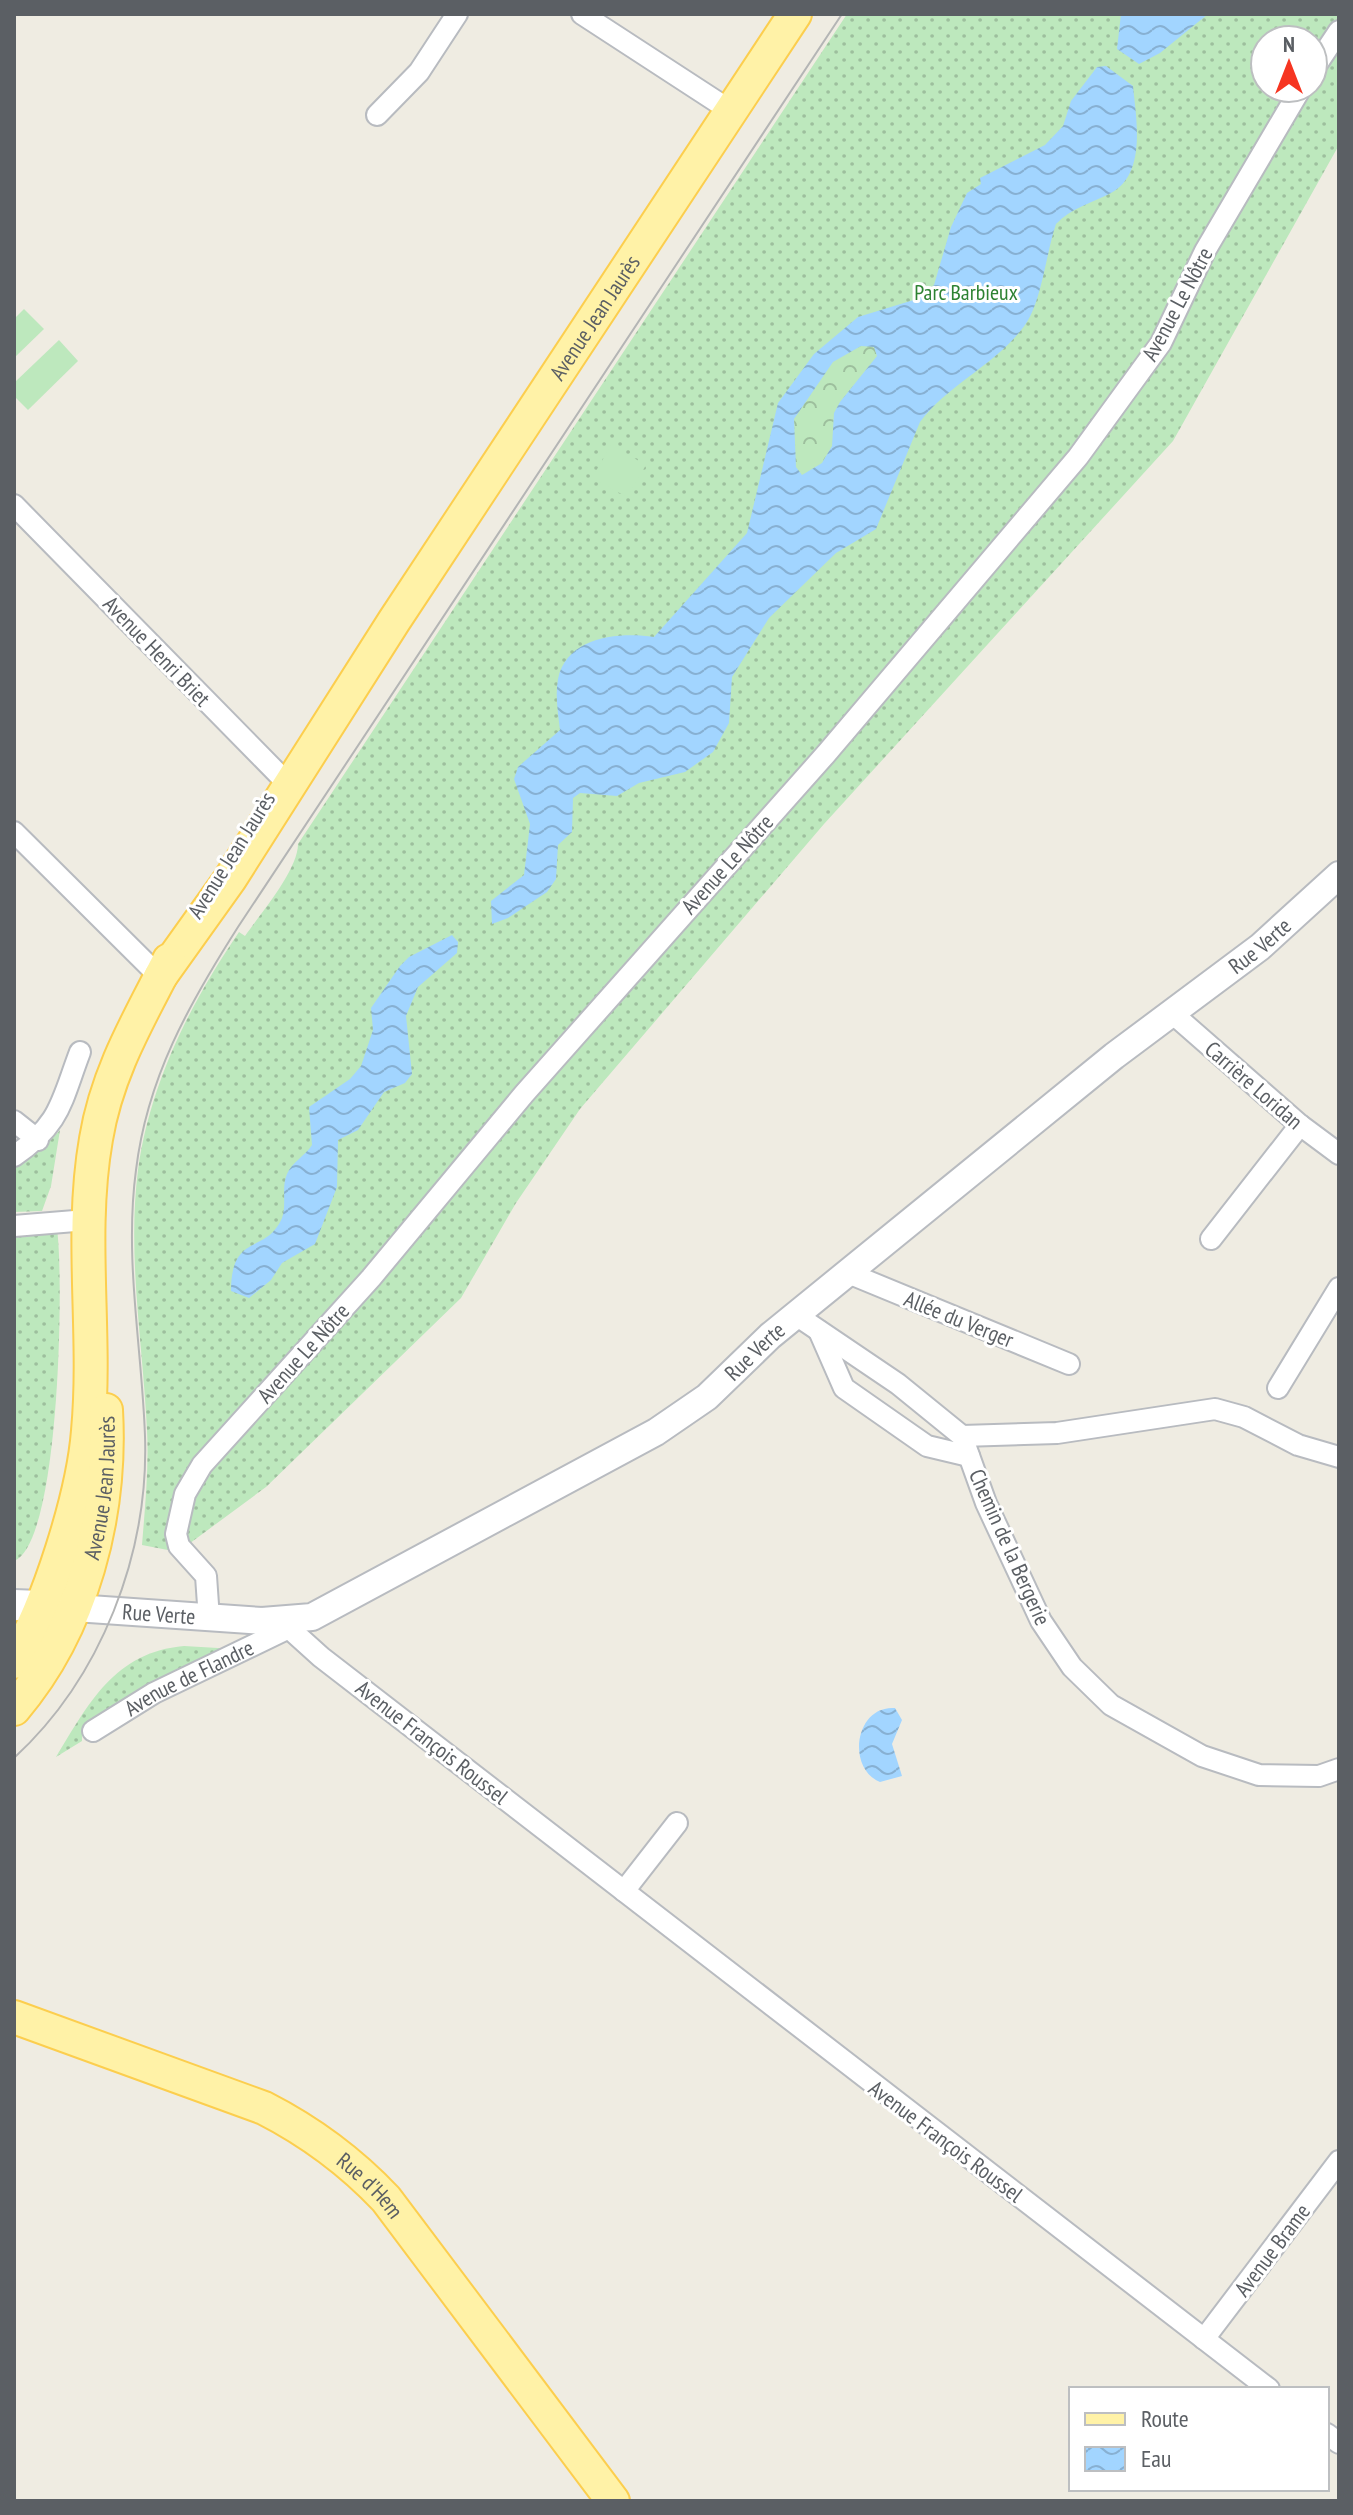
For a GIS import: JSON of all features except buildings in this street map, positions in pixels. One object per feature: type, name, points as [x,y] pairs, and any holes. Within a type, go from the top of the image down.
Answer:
[{"type":"main road","name":"Avenue Jean Jaurès","points":[[27,1605],[62,1543],[85,1456],[91,1320],[87,1220],[93,1153],[104,1099],[130,1033],[202,896],[285,782],[348,675],[394,621],[795,14]]},
{"type":"main road","name":"Avenue Jean Jaurès","points":[[75,1608],[105,1496],[107,1468],[106,1398],[91,1320]]},
{"type":"main road","points":[[14,1662],[27,1605],[75,1608],[46,1666],[14,1709]]},
{"type":"main road","name":"Rue d'Hem","points":[[14,2017],[264,2108],[291,2122],[354,2168],[386,2199],[613,2501]]},
{"type":"street","points":[[377,115],[419,72],[457,14]]},
{"type":"street","points":[[582,14],[731,111]]},
{"type":"street","name":"Avenue Le Nôtre","points":[[209,1619],[206,1576],[179,1546],[176,1534],[188,1486],[202,1465],[371,1278],[524,1094],[826,754],[1078,457],[1161,343],[1205,251],[1292,104]]},
{"type":"street","name":"Avenue Henri Briet","points":[[18,510],[285,782]]},
{"type":"street","points":[[14,832],[160,977]]},
{"type":"street","name":"Rue Verte","points":[[75,1608],[284,1624],[312,1617],[663,1428],[707,1397],[796,1315],[1114,1056],[1285,926],[1339,875]]},
{"type":"street","name":"Carrière Loridan","points":[[1172,1013],[1300,1125],[1339,1154]]},
{"type":"street","points":[[14,1156],[38,1140],[52,1123],[80,1052]]},
{"type":"street","points":[[14,1121],[38,1140]]},
{"type":"street","points":[[1211,1239],[1300,1125]]},
{"type":"street","points":[[14,1226],[87,1220]]},
{"type":"street","name":"Allée du Verger","points":[[848,1273],[1069,1364]]},
{"type":"street","points":[[1278,1388],[1339,1288]]},
{"type":"street","points":[[796,1315],[898,1384],[966,1446]]},
{"type":"street","name":"Chemin de la Bergerie","points":[[819,1331],[844,1388],[927,1446],[966,1446],[1215,1409],[1244,1417],[1298,1445],[1339,1457]]},
{"type":"street","name":"Chemin de la Bergerie","points":[[966,1446],[986,1503],[1041,1621],[1072,1667],[1111,1705],[1202,1756],[1259,1775],[1319,1776],[1339,1769]]},
{"type":"street","name":"Avenue de Flandre","points":[[93,1731],[154,1693],[284,1624]]},
{"type":"street","name":"Avenue François Roussel","points":[[284,1624],[1266,2387]]},
{"type":"street","points":[[624,1891],[677,1823]]},
{"type":"street","name":"Avenue Brame","points":[[1204,2339],[1339,2161]]},
{"type":"green space","name":"Parc Barbieux","points":[[847,14],[1339,14],[1339,145],[1173,441],[824,824],[580,1109],[516,1203],[461,1298],[266,1487],[178,1552],[142,1545],[147,1444],[134,1235],[138,1170],[144,1138],[162,1075],[204,987],[239,932],[245,936],[278,891],[298,844]]},
{"type":"green space","points":[[24,309],[44,329],[14,358],[14,319]]},
{"type":"green space","points":[[59,340],[78,361],[28,410],[14,396],[14,383]]},
{"type":"green space","points":[[861,346],[874,347],[877,356],[834,413],[832,446],[822,463],[803,475],[796,467],[794,419],[833,362]]},
{"type":"green space","points":[[611,445],[646,465],[627,497],[592,478]]},
{"type":"green space","points":[[60,1130],[51,1186],[42,1211],[14,1212],[14,1167],[44,1147]]},
{"type":"green space","points":[[57,1229],[59,1352],[50,1462],[41,1509],[29,1544],[14,1561],[14,1234]]},
{"type":"green space","points":[[184,1646],[235,1649],[139,1693],[82,1729],[82,1741],[56,1757],[93,1700],[122,1670],[160,1650]]},
{"type":"water","points":[[1121,14],[1208,14],[1160,53],[1139,64],[1117,49]]},
{"type":"water","points":[[1106,66],[1133,86],[1137,129],[1135,159],[1122,184],[1056,224],[1040,290],[1025,325],[1014,339],[944,396],[920,422],[876,529],[836,553],[769,618],[732,677],[729,723],[713,752],[685,772],[639,783],[617,796],[580,793],[573,798],[572,832],[558,845],[556,879],[547,892],[508,918],[492,924],[491,901],[524,875],[530,824],[514,779],[518,767],[560,730],[557,692],[563,665],[583,645],[597,640],[626,635],[654,637],[747,533],[778,403],[814,354],[858,317],[917,299],[934,285],[951,227],[967,193],[981,184],[980,178],[1045,145],[1063,126],[1071,101],[1097,67]],"holes":[[[861,346],[874,347],[877,356],[834,413],[832,446],[822,463],[802,475],[796,467],[794,419],[833,362]]]},
{"type":"water","points":[[452,935],[458,942],[457,953],[418,987],[406,1016],[412,1074],[405,1083],[384,1092],[358,1130],[338,1140],[337,1187],[315,1244],[282,1263],[271,1280],[249,1298],[231,1291],[237,1260],[250,1246],[267,1237],[282,1218],[287,1174],[312,1145],[309,1107],[350,1079],[361,1066],[373,1030],[371,1008],[400,966],[409,957]]},
{"type":"water","points":[[895,1708],[902,1720],[892,1744],[902,1776],[880,1782],[869,1775],[862,1764],[860,1739],[871,1716],[881,1710]]},
{"type":"tram line","points":[[14,1758],[45,1726],[72,1691],[114,1611],[128,1569],[144,1480],[145,1436],[133,1270],[136,1170],[160,1073],[187,1013],[238,927],[842,14]]}]
